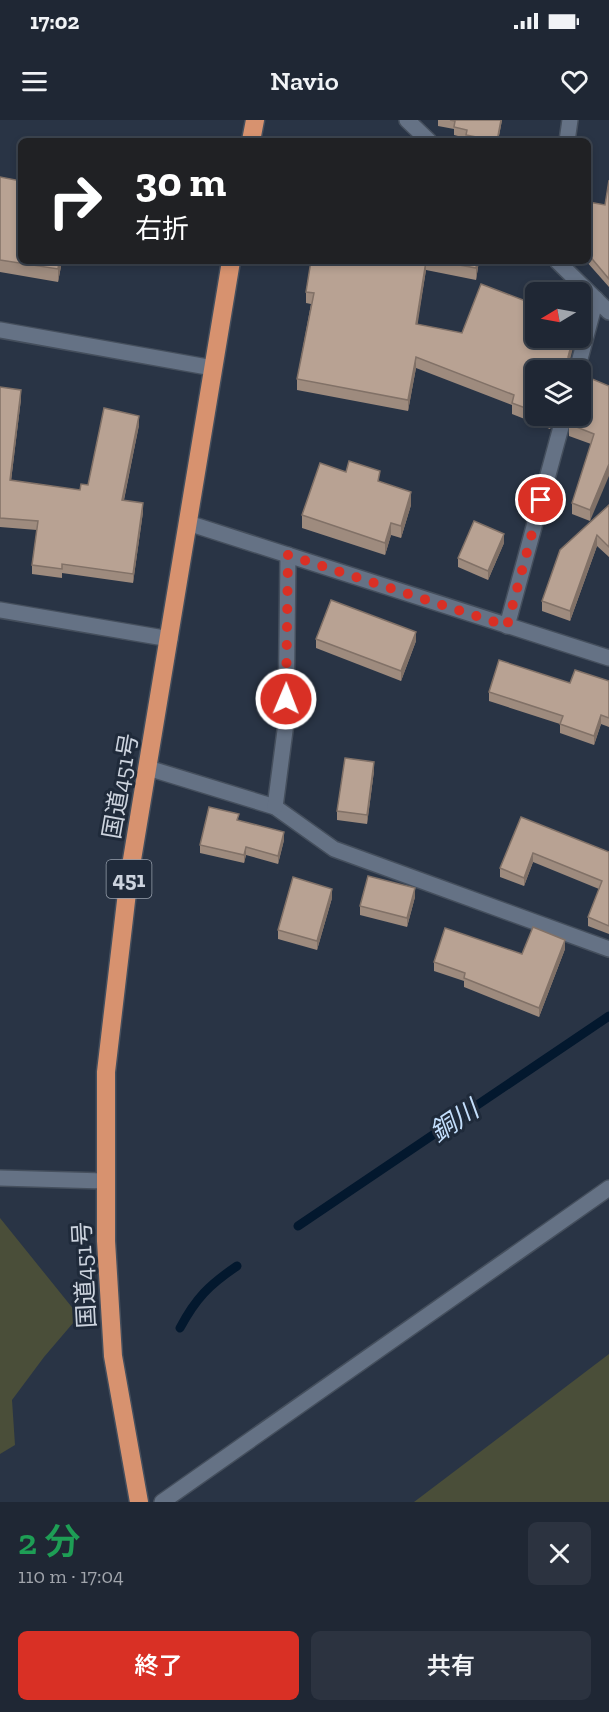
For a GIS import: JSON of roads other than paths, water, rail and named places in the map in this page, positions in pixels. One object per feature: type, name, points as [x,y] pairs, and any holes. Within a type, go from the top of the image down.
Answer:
[{"type":"highway","points":[[252,138],[255,120]]},
{"type":"highway","name":"国道451号","points":[[139,1502],[113,1356],[104,1181],[106,1072],[128,884],[230,264]]},
{"type":"street","points":[[406,120],[426,138]]},
{"type":"street","points":[[567,138],[570,120]]},
{"type":"street","points":[[560,264],[609,312]]},
{"type":"street","points":[[580,360],[596,299]]},
{"type":"street","points":[[0,330],[213,368]]},
{"type":"street","points":[[507,626],[561,426]]},
{"type":"street","points":[[188,523],[609,658]]},
{"type":"street","points":[[275,807],[286,723],[288,555]]},
{"type":"street","points":[[0,610],[170,639]]},
{"type":"street","points":[[148,768],[275,807],[334,849],[609,949]]},
{"type":"street","points":[[0,1178],[104,1181]]},
{"type":"street","points":[[162,1502],[609,1188]]},
{"type":"waterway","name":"銅川","points":[[298,1226],[609,1016]]},
{"type":"waterway","name":"銅川","points":[[180,1328],[204,1293],[237,1266]]}]
